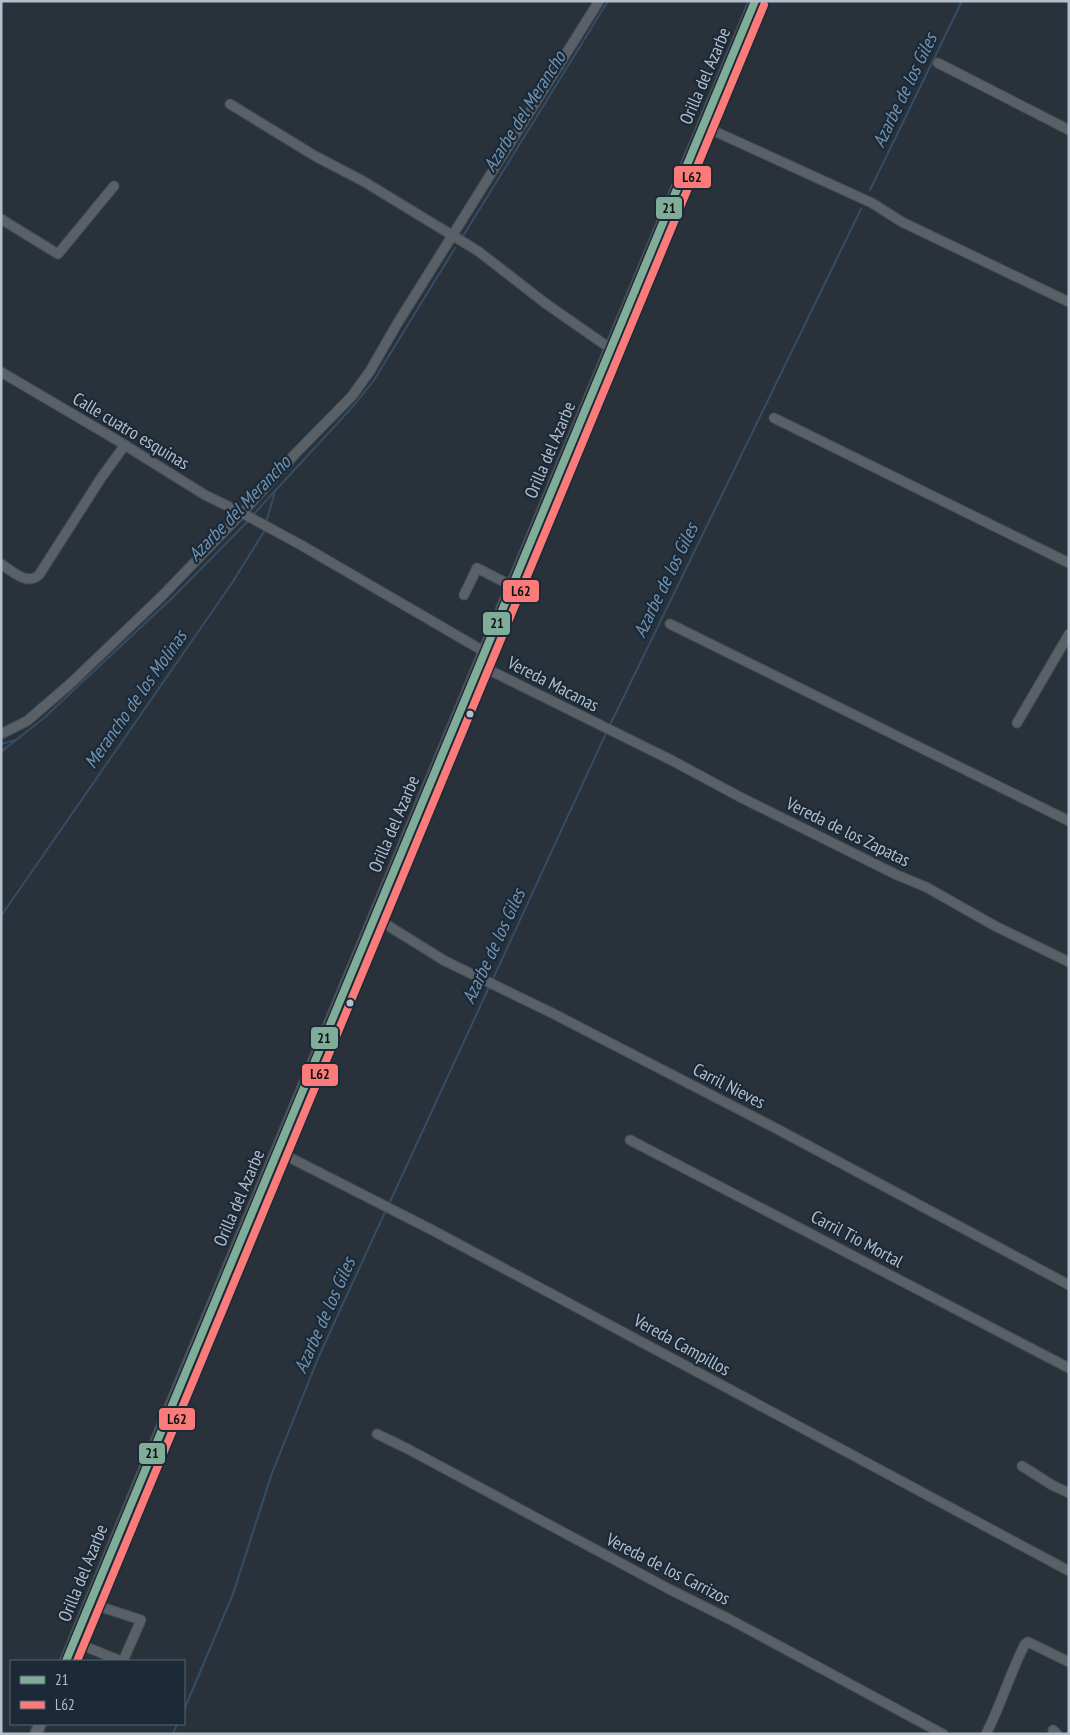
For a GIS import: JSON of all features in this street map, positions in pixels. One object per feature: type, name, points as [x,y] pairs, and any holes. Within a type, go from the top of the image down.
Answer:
[{"type":"street","points":[[1,734],[27,721],[70,684],[247,515],[296,453],[352,396],[370,371],[397,324],[598,1]]},
{"type":"street","name":"Orilla del Azarbe","points":[[66,1660],[756,1]]},
{"type":"street","points":[[938,62],[1069,130]]},
{"type":"street","points":[[230,104],[478,251],[546,303],[611,349]]},
{"type":"street","points":[[704,126],[872,204],[902,222],[1069,302]]},
{"type":"street","points":[[1,219],[58,254],[114,186]]},
{"type":"street","name":"Calle cuatro esquinas","points":[[1,372],[125,445],[205,495],[247,515],[485,652]]},
{"type":"street","points":[[774,418],[1069,563]]},
{"type":"street","points":[[1,564],[26,579],[36,578],[125,445]]},
{"type":"street","points":[[464,595],[477,568],[512,586]]},
{"type":"street","points":[[670,624],[1069,821]]},
{"type":"street","points":[[1017,723],[1069,634]]},
{"type":"street","name":"Vereda Macanas","points":[[479,665],[612,731]]},
{"type":"street","name":"Vereda de los Zapatas","points":[[612,731],[673,760],[758,805],[926,888],[995,926],[1069,962]]},
{"type":"street","name":"Carril Nieves","points":[[374,917],[445,961],[554,1014],[770,1126],[1069,1285]]},
{"type":"street","name":"Carril Tio Mortal","points":[[630,1140],[1069,1368]]},
{"type":"street","name":"Vereda Campillos","points":[[277,1151],[443,1235],[1069,1571]]},
{"type":"street","name":"Vereda de los Carrizos","points":[[377,1434],[422,1456],[943,1734]]},
{"type":"street","points":[[1022,1466],[1052,1485],[1069,1493]]},
{"type":"street","points":[[89,1603],[141,1620],[122,1660]]},
{"type":"street","points":[[74,1642],[119,1660]]},
{"type":"street","points":[[986,1734],[1000,1705],[1024,1644],[1028,1642],[1069,1662]]},
{"type":"waterway","name":"Azarbe del Merancho","points":[[463,236],[608,1]]},
{"type":"waterway","name":"Azarbe de los Giles","points":[[870,190],[962,1]]},
{"type":"waterway","name":"Azarbe de los Giles","points":[[609,727],[861,209]]},
{"type":"waterway","name":"Azarbe del Merancho","points":[[252,516],[355,404],[374,380],[455,248]]},
{"type":"waterway","name":"Merancho de los Molinas","points":[[266,523],[275,491]]},
{"type":"waterway","name":"Azarbe del Merancho","points":[[1,752],[45,717],[173,597],[249,520]]},
{"type":"waterway","name":"Merancho de los Molinas","points":[[1,916],[232,583],[265,530]]},
{"type":"waterway","name":"Azarbe de los Giles","points":[[492,981],[607,731]]},
{"type":"waterway","name":"Azarbe del Merancho","points":[[1,744],[16,740]]},
{"type":"waterway","name":"Azarbe de los Giles","points":[[389,1204],[490,985]]},
{"type":"waterway","name":"Azarbe de los Giles","points":[[185,1708],[233,1594],[272,1473],[319,1356],[386,1210]]},
{"type":"waterway","name":"Azarbe de los Giles","points":[[173,1734],[177,1725]]},
{"type":"transit line","name":"21","points":[[66,1660],[755,1]]},
{"type":"transit line","name":"L62","points":[[77,1660],[764,5]]}]
